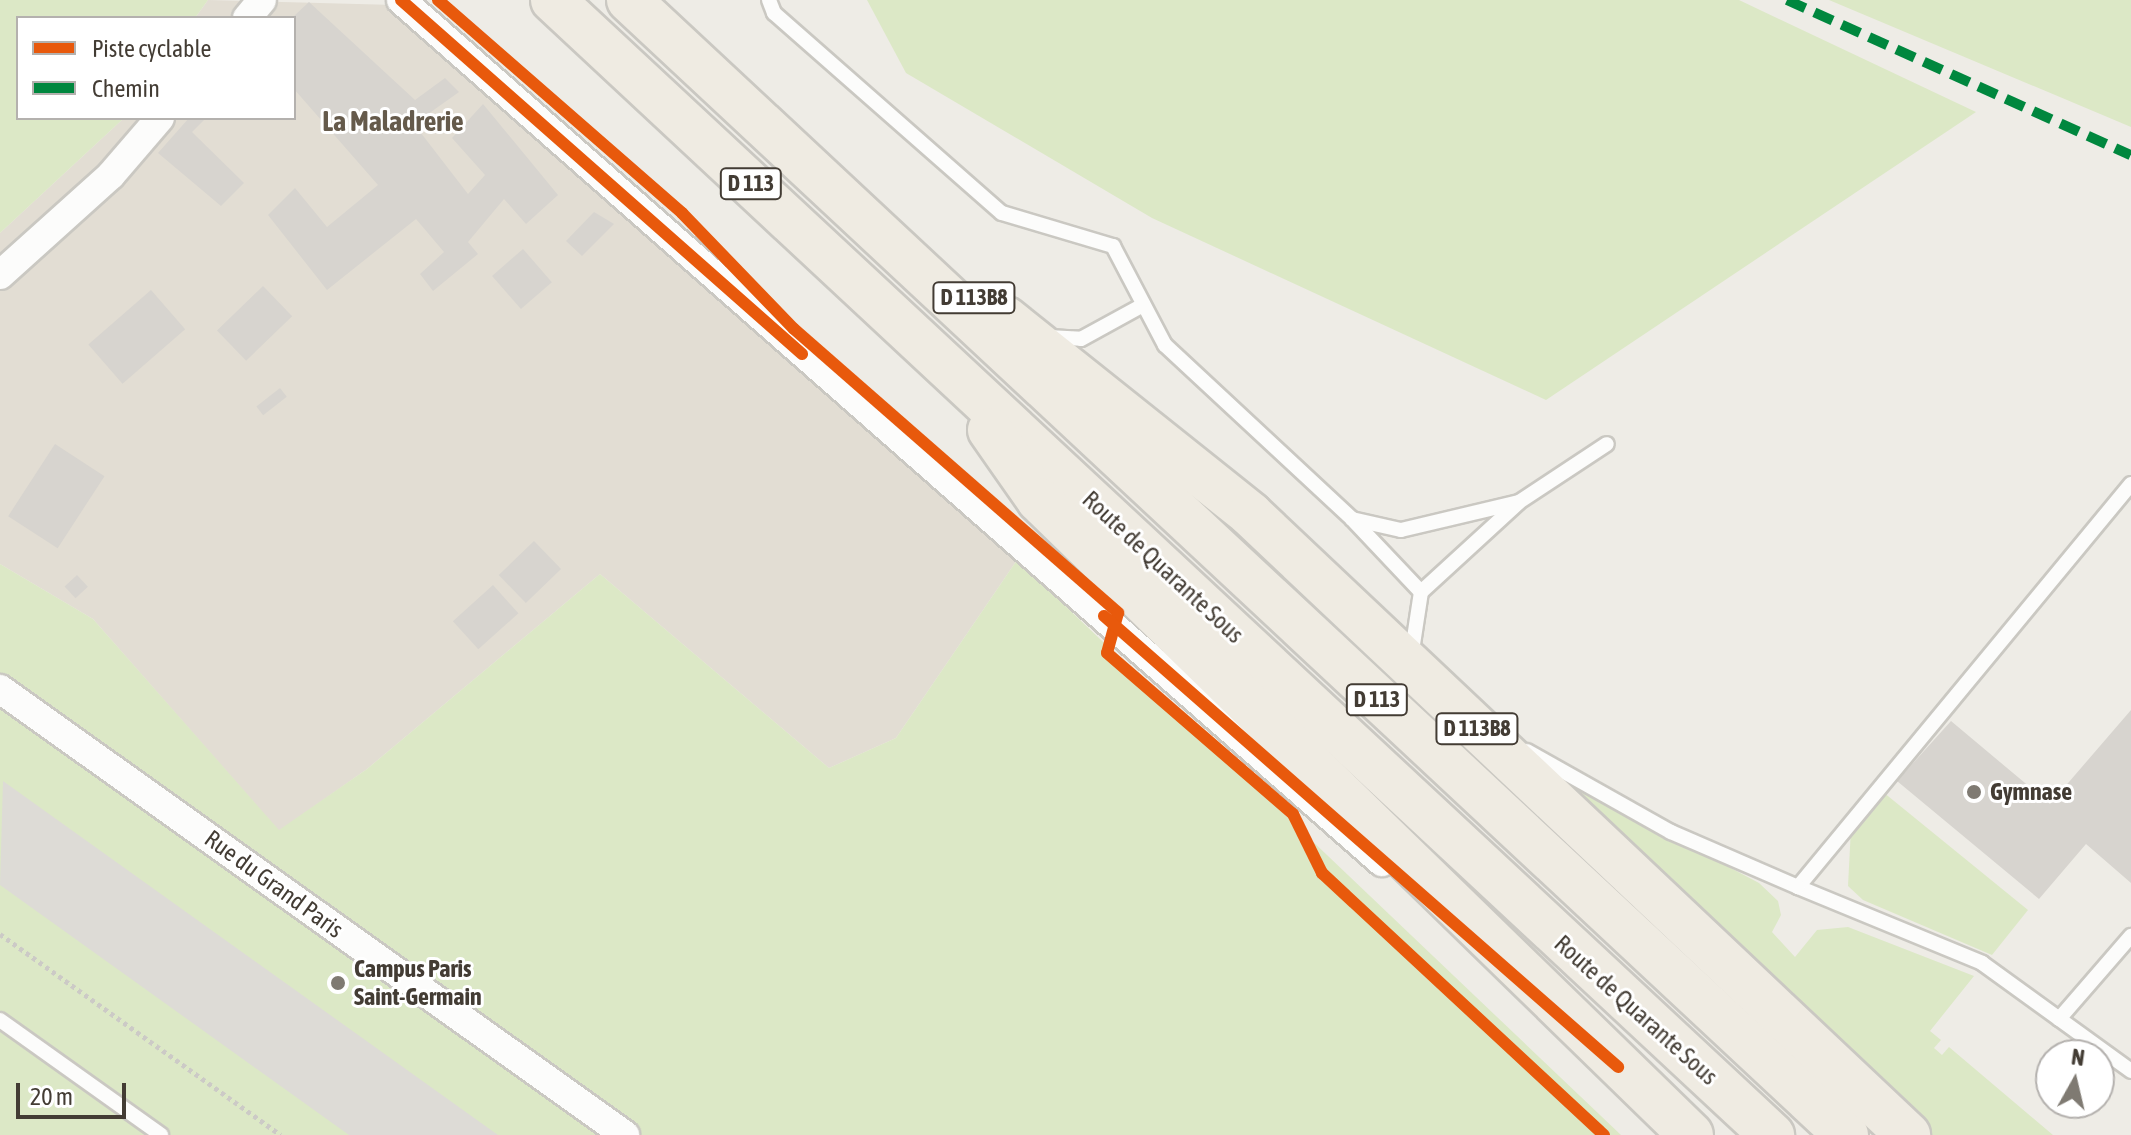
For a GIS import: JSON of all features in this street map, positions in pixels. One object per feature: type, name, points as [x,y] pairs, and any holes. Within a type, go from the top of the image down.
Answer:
[{"type":"main road","name":"Route de Quarante Sous","points":[[553,0],[1772,1135]]},
{"type":"main road","name":"Route de Quarante Sous","points":[[629,0],[913,260],[1846,1135]]},
{"type":"main road","name":"D 113B8","points":[[913,260],[1034,337],[1250,514],[1908,1135]]},
{"type":"main road","points":[[948,368],[1039,500],[1691,1135]]},
{"type":"street","points":[[249,16],[262,0]]},
{"type":"street","points":[[401,0],[618,195],[1618,1067]]},
{"type":"street","points":[[0,275],[111,175],[158,120]]},
{"type":"street","name":"Rue du Grand Paris","points":[[0,689],[625,1135]]},
{"type":"lane","points":[[769,0],[774,13],[1002,213],[1113,246],[1165,345],[1352,519],[1421,592]]},
{"type":"lane","points":[[1034,337],[1081,339],[1143,305]]},
{"type":"lane","points":[[1410,665],[1421,592],[1519,502],[1607,444]]},
{"type":"lane","points":[[1798,887],[2131,484]]},
{"type":"lane","points":[[1352,519],[1401,530],[1519,502]]},
{"type":"lane","points":[[1461,714],[1671,832],[1982,963],[2131,1071]]},
{"type":"lane","points":[[2059,1019],[2131,936]]},
{"type":"lane","points":[[0,1020],[161,1135]]},
{"type":"path","points":[[0,934],[281,1135]]},
{"type":"shaded area","points":[[208,0],[395,5],[1017,560],[896,738],[829,768],[600,574],[367,769],[279,831],[93,619],[0,564],[0,233],[122,120],[296,120],[296,16],[196,16]]},
{"type":"shaded area","points":[[3,781],[498,1135],[349,1135],[0,885]]},
{"type":"green space","points":[[0,0],[208,0],[196,16],[16,16],[16,120],[122,120],[0,233]]},
{"type":"green space","points":[[867,0],[1739,0],[1976,112],[1546,400],[1152,218],[906,73]]},
{"type":"green space","points":[[1829,0],[2131,0],[2131,127]]},
{"type":"green space","points":[[1017,560],[1621,1135],[0,1135],[0,564],[93,619],[279,830],[367,769],[600,574],[829,768],[896,738]]},
{"type":"green space","points":[[1545,770],[1759,883],[1778,901],[1781,915],[1772,932],[1795,957],[1817,930],[1848,927],[1974,976],[1930,1031],[1941,1040],[1934,1048],[1942,1055],[1949,1047],[2053,1135],[1928,1135]]},
{"type":"green space","points":[[1883,792],[2028,910],[1992,955],[1863,900],[1848,886],[1851,828]]},
{"type":"building","points":[[309,2],[415,100],[445,78],[459,92],[414,124],[468,194],[485,175],[452,138],[483,104],[558,195],[526,224],[504,199],[468,242],[478,254],[433,291],[420,274],[444,252],[416,219],[327,290],[268,215],[295,188],[327,227],[378,185],[296,91],[294,16]]},
{"type":"building","points":[[187,120],[204,120],[192,132],[244,183],[221,206],[158,153]]},
{"type":"building","points":[[594,212],[614,224],[582,256],[566,241]]},
{"type":"building","points":[[523,249],[552,282],[521,309],[492,276]]},
{"type":"building","points":[[263,286],[292,316],[246,361],[217,330]]},
{"type":"building","points":[[151,290],[185,329],[122,384],[88,344]]},
{"type":"building","points":[[280,388],[287,397],[263,415],[256,406]]},
{"type":"building","points":[[55,444],[104,476],[58,548],[8,516]]},
{"type":"building","points":[[534,541],[561,569],[526,603],[499,575]]},
{"type":"building","points":[[77,575],[88,587],[75,598],[65,587]]},
{"type":"building","points":[[493,585],[518,613],[478,649],[453,621]]},
{"type":"building","points":[[2131,710],[2131,883],[2086,844],[2039,899],[1897,781],[1951,721],[2050,804]]},
{"type":"marked path","points":[[1787,0],[2131,155]]},
{"type":"cycle path","points":[[401,0],[802,354]]},
{"type":"cycle path","points":[[438,0],[682,213],[794,329],[1118,613],[1107,653],[1293,814],[1322,873],[1604,1135]]},
{"type":"cycle path","points":[[1104,616],[1618,1067]]},
{"type":"place","name":"Gymnase","points":[[1974,792]]},
{"type":"place","name":"Campus Paris Saint-Germain","points":[[338,983]]},
{"type":"district","name":"La Maladrerie","points":[[393,121]]}]
